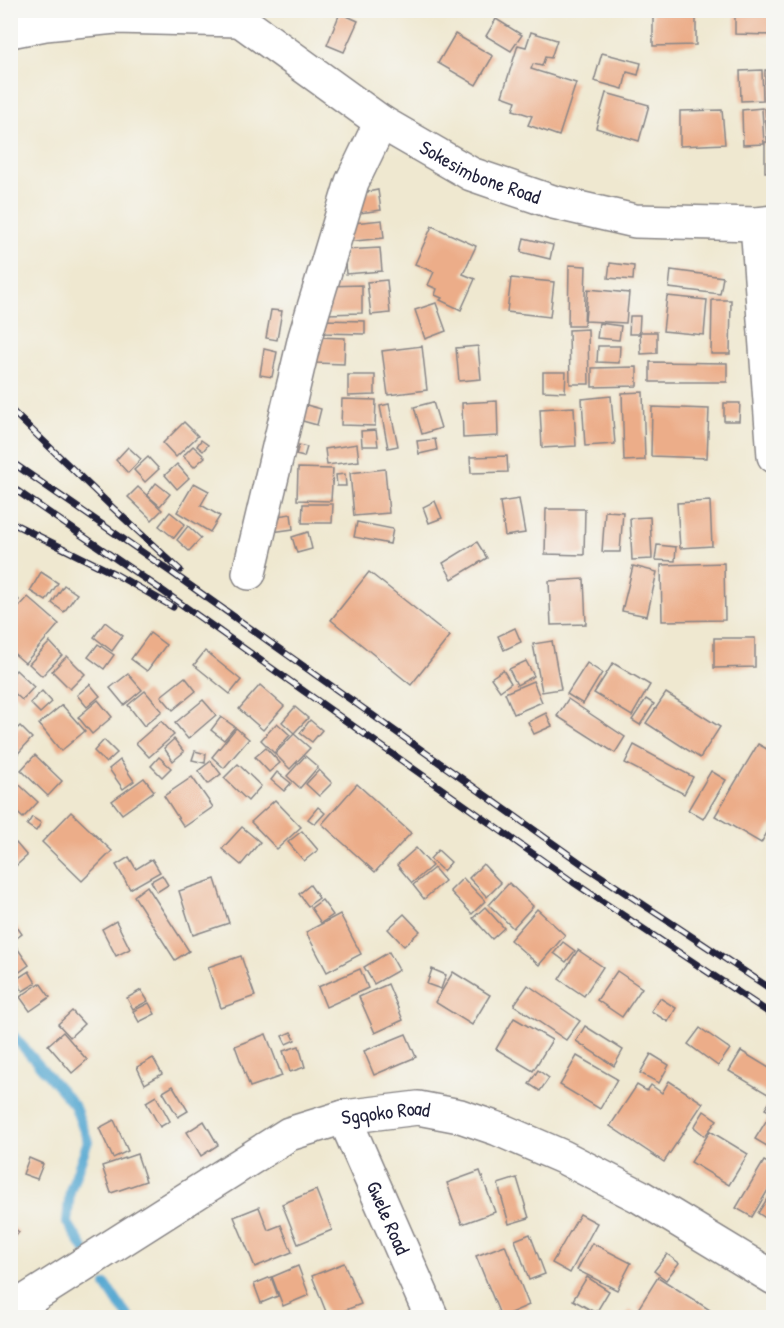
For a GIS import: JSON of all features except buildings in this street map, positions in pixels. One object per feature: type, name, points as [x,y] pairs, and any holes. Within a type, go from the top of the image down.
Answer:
[{"type":"street","points":[[10,31],[45,24],[115,17],[232,15]]},
{"type":"street","name":"Sokesimbone Road","points":[[232,15],[381,122],[471,174],[553,202],[635,221],[765,223]]},
{"type":"street","points":[[249,573],[305,337],[352,182],[381,122]]},
{"type":"street","points":[[765,223],[774,456]]},
{"type":"street","name":"Sgqoko Road","points":[[10,1311],[289,1134],[344,1117],[418,1108],[460,1116],[498,1129],[563,1157],[639,1196],[774,1278]]},
{"type":"street","name":"Gwele Road","points":[[344,1117],[432,1317]]},
{"type":"waterway","points":[[10,1032],[74,1105],[88,1141],[70,1191],[67,1222],[84,1249]]},
{"type":"waterway","points":[[106,1285],[130,1318]]},
{"type":"railway","points":[[10,409],[180,570]]},
{"type":"railway","points":[[10,461],[171,572],[585,866],[774,991]]},
{"type":"railway","points":[[10,486],[160,589],[573,882],[774,1016]]},
{"type":"railway","points":[[10,522],[115,574],[173,607]]}]
